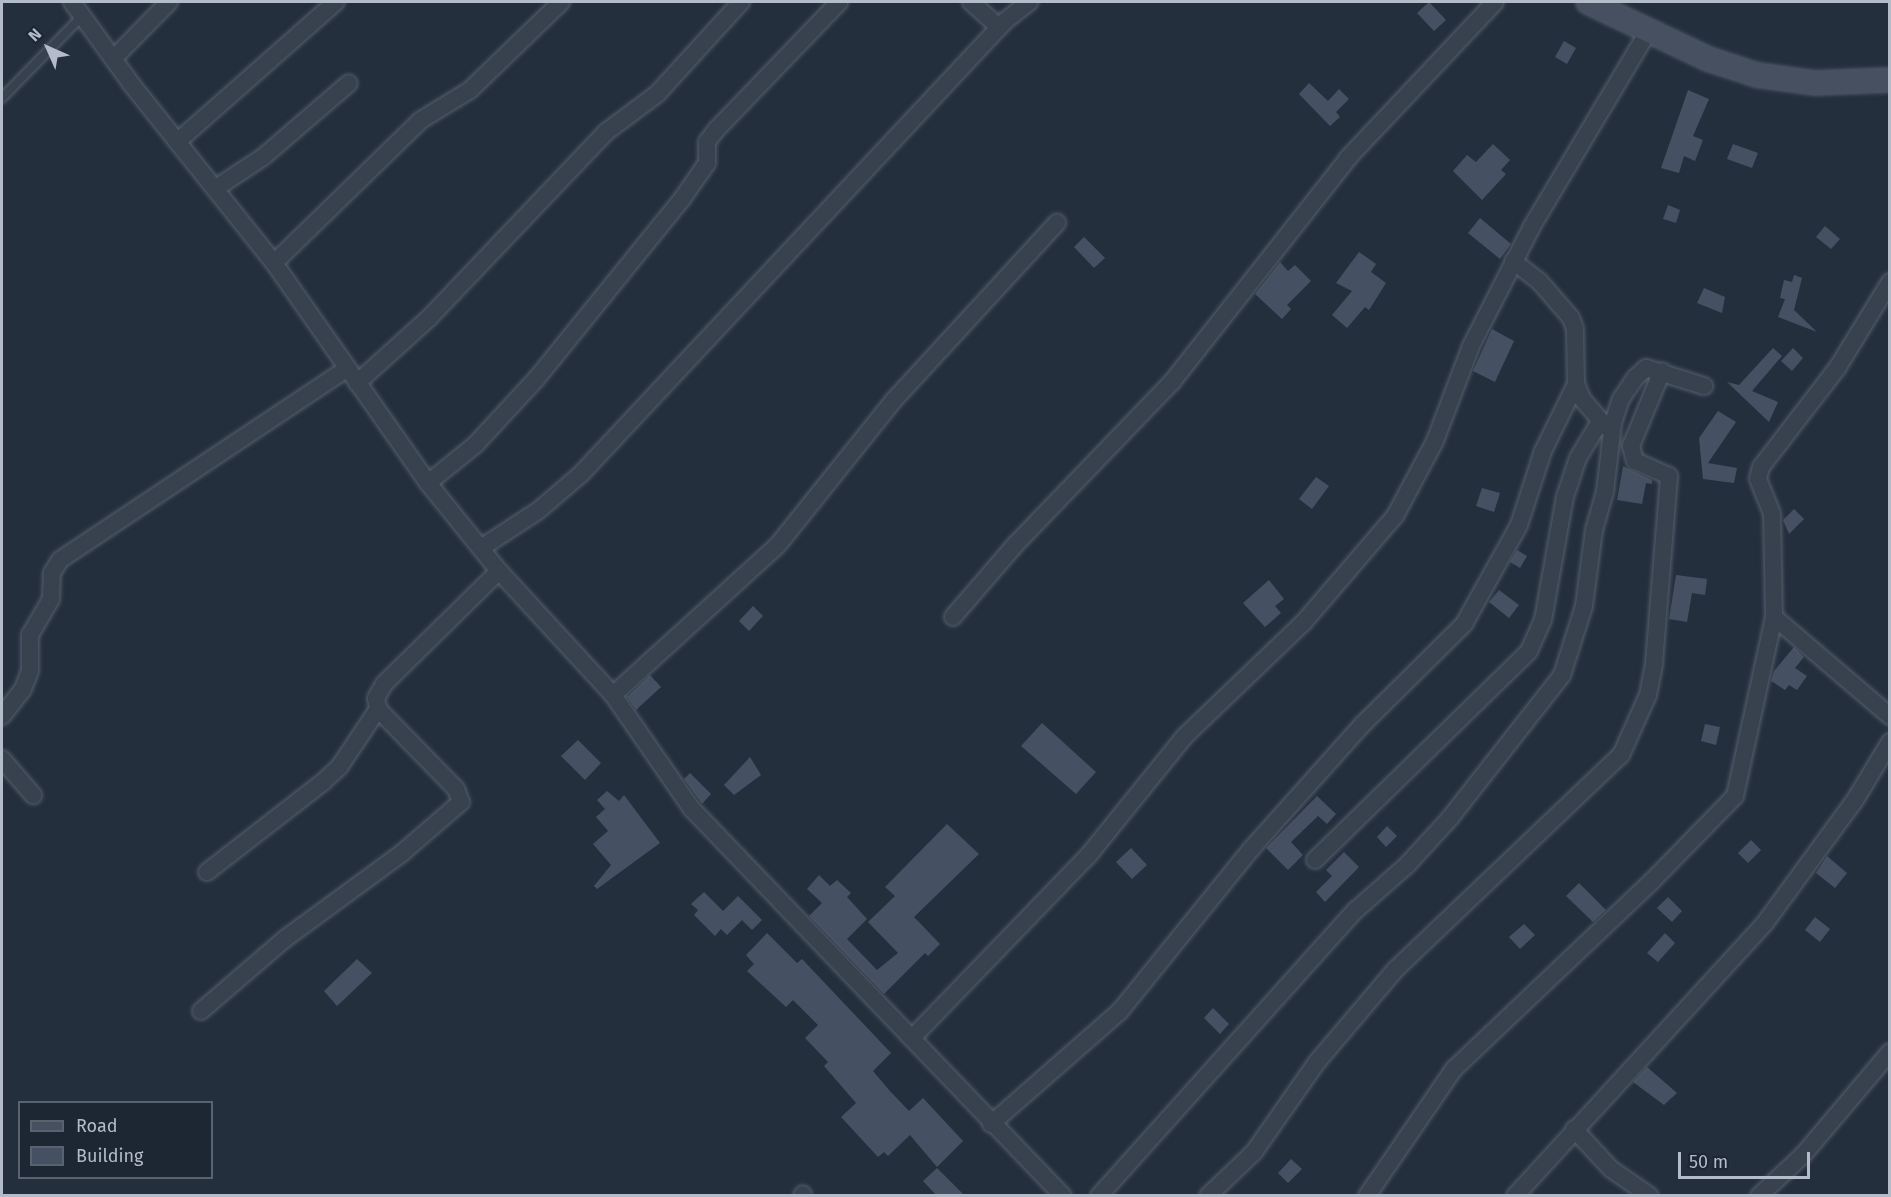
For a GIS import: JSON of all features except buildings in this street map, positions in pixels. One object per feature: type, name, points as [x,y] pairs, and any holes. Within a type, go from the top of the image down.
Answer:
[{"type":"street","points":[[72,2],[112,59],[274,263],[346,369],[428,483],[499,571],[613,695],[692,809],[912,1037],[991,1124],[1064,1196]]},
{"type":"street","points":[[112,59],[169,2]]},
{"type":"street","points":[[177,142],[336,2]]},
{"type":"street","points":[[274,263],[421,120],[471,90],[561,2]]},
{"type":"street","points":[[357,383],[429,318],[606,132],[657,94],[741,2]]},
{"type":"street","points":[[428,483],[475,445],[537,378],[682,200],[707,163],[705,147],[716,130],[839,2]]},
{"type":"street","points":[[971,2],[999,27]]},
{"type":"street","points":[[481,549],[539,510],[581,474],[999,27],[1029,2]]},
{"type":"street","points":[[953,617],[1015,545],[1172,382],[1348,158],[1495,2]]},
{"type":"street","points":[[1588,2],[1708,59],[1790,82],[1890,80]]},
{"type":"street","points":[[912,1037],[1088,856],[1185,736],[1304,622],[1395,516],[1435,441],[1471,346],[1513,261],[1648,32]]},
{"type":"street","points":[[216,188],[263,157],[349,83]]},
{"type":"street","points":[[613,695],[777,546],[901,391],[1057,223]]},
{"type":"street","points":[[991,1124],[1120,1011],[1260,839],[1363,724],[1464,624],[1519,525],[1543,451],[1576,384],[1575,329],[1571,318],[1546,288],[1513,261]]},
{"type":"street","points":[[1367,1196],[1454,1069],[1653,880],[1735,796],[1774,617],[1772,514],[1758,479],[1761,468],[1838,367],[1890,282]]},
{"type":"street","points":[[1315,860],[1529,651],[1543,620],[1565,497],[1578,458],[1606,428],[1635,378],[1646,368],[1662,371],[1704,386]]},
{"type":"street","points":[[2,716],[23,689],[30,671],[30,635],[51,599],[52,573],[60,560],[346,369]]},
{"type":"street","points":[[1208,1196],[1254,1152],[1317,1062],[1396,969],[1621,755],[1648,695],[1654,663],[1669,476],[1635,461],[1631,446],[1662,371]]},
{"type":"street","points":[[1099,1196],[1356,910],[1407,865],[1450,818],[1562,675],[1584,606],[1606,428],[1576,384]]},
{"type":"street","points":[[201,1011],[286,938],[402,853],[461,802],[456,789],[378,709],[376,698],[384,684],[499,571]]},
{"type":"street","points":[[1774,617],[1890,716]]},
{"type":"street","points":[[207,872],[323,782],[340,766],[378,709]]},
{"type":"street","points":[[1515,1196],[1574,1129],[1766,923],[1855,800],[1890,742]]},
{"type":"street","points":[[2,759],[33,795]]},
{"type":"street","points":[[1759,1196],[1803,1155],[1890,1052]]},
{"type":"street","points":[[1574,1129],[1611,1169],[1650,1196]]},
{"type":"lane","points":[[2,98],[82,16]]}]
